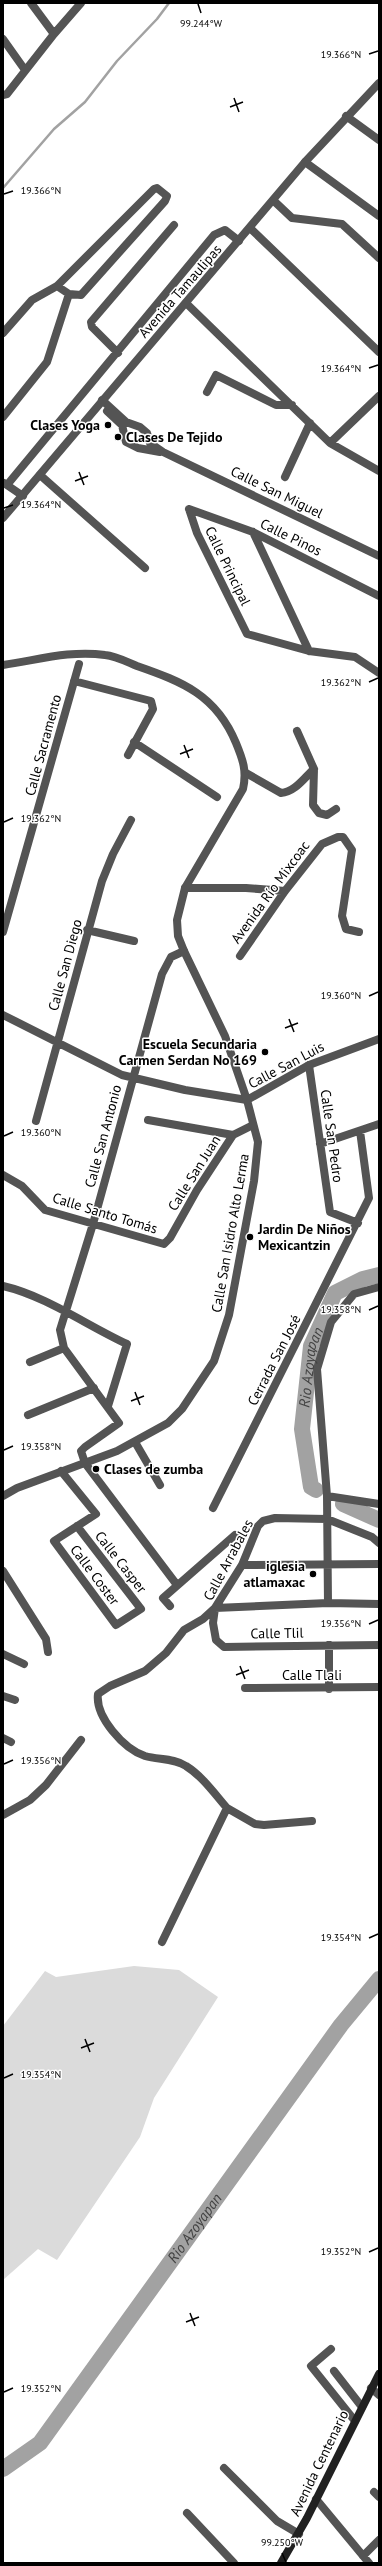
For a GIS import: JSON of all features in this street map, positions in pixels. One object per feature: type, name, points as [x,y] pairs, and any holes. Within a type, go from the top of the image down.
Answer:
[{"type":"main road","name":"Avenida Centenario","points":[[281,2563],[299,2534],[379,2374]]},
{"type":"street","points":[[31,3],[54,34]]},
{"type":"street","points":[[3,95],[7,94],[77,4]]},
{"type":"street","points":[[3,39],[25,70]]},
{"type":"street","name":"Avenida Tamaulipas","points":[[3,518],[274,201],[304,162],[346,116],[379,83]]},
{"type":"street","points":[[346,116],[379,140]]},
{"type":"street","points":[[304,162],[379,216]]},
{"type":"street","points":[[3,333],[32,300],[57,286],[154,189],[157,188],[162,190],[166,196],[165,201],[86,290],[78,296],[69,294],[57,286]]},
{"type":"street","points":[[274,201],[292,218],[342,224],[379,258]]},
{"type":"street","points":[[118,353],[92,327],[90,322],[174,225]]},
{"type":"street","points":[[250,228],[379,352]]},
{"type":"street","points":[[23,496],[5,484],[118,353],[214,235],[225,230],[239,241]]},
{"type":"street","points":[[3,417],[47,362],[69,294]]},
{"type":"street","points":[[186,303],[330,443],[379,471]]},
{"type":"street","points":[[207,392],[216,375],[276,405],[292,405]]},
{"type":"street","points":[[330,443],[379,396]]},
{"type":"street","name":"Calle San Miguel","points":[[101,402],[124,423],[140,427],[146,433],[148,440],[163,452],[379,556]]},
{"type":"street","name":"Calle San Miguel","points":[[124,423],[126,442],[138,448],[163,452]]},
{"type":"street","points":[[285,477],[310,423]]},
{"type":"street","points":[[138,448],[148,440]]},
{"type":"street","points":[[40,475],[146,568]]},
{"type":"street","name":"Calle Pinos","points":[[189,509],[253,532],[379,596]]},
{"type":"street","name":"Calle Principal","points":[[189,509],[197,533],[247,634],[309,651]]},
{"type":"street","points":[[253,532],[309,651],[355,657],[379,673]]},
{"type":"street","points":[[3,665],[57,654],[106,655],[165,676],[196,692],[215,706],[230,729],[246,773],[281,793],[293,790],[314,769]]},
{"type":"street","name":"Calle Sacramento","points":[[3,932],[79,664]]},
{"type":"street","name":"Calle Sacramento","points":[[74,681],[151,701],[153,710],[128,754]]},
{"type":"street","points":[[297,731],[314,769],[313,805],[319,813],[327,815],[336,809]]},
{"type":"street","points":[[134,742],[216,797]]},
{"type":"street","name":"Calle San Isidro Alto Lerma","points":[[3,1496],[135,1442],[168,1423],[182,1409],[214,1361],[229,1315],[254,1181],[258,1142],[247,1100],[225,1036],[184,951],[178,936],[177,920],[185,888],[243,789],[246,773]]},
{"type":"street","name":"Calle San Diego","points":[[36,1121],[87,930],[102,881],[113,854],[131,820]]},
{"type":"street","name":"Avenida Río Mixcoac","points":[[240,956],[284,891],[322,844],[329,839],[343,837],[352,850],[342,916],[346,929],[359,932]]},
{"type":"street","points":[[185,888],[246,888],[284,891]]},
{"type":"street","points":[[87,930],[134,941]]},
{"type":"street","name":"Calle San Antonio","points":[[64,1348],[60,1330],[93,1224],[132,1078],[162,974],[171,957],[184,951]]},
{"type":"street","name":"Calle San Luis","points":[[3,1015],[57,1044],[122,1075],[247,1100],[309,1065],[379,1039]]},
{"type":"street","name":"Calle San Pedro","points":[[309,1065],[330,1212],[358,1222]]},
{"type":"street","points":[[148,1120],[233,1135]]},
{"type":"street","points":[[320,1144],[379,1124]]},
{"type":"street","name":"Calle San Juan","points":[[164,1244],[170,1238],[197,1190],[233,1135],[253,1125]]},
{"type":"street","name":"Cerrada San José","points":[[213,1508],[369,1198],[360,1131]]},
{"type":"street","name":"Calle Santo Tomás","points":[[3,1175],[22,1186],[45,1210],[164,1244]]},
{"type":"street","points":[[3,1286],[41,1298],[66,1314],[127,1344],[108,1406]]},
{"type":"street","points":[[328,1603],[327,1496],[317,1369],[331,1322],[354,1294],[379,1287]]},
{"type":"street","points":[[30,1362],[64,1348],[108,1406],[119,1423],[85,1446],[81,1451],[85,1463],[177,1585]]},
{"type":"street","points":[[28,1415],[94,1388]]},
{"type":"street","points":[[135,1442],[160,1485]]},
{"type":"street","name":"Calle Coster","points":[[61,1471],[96,1514],[54,1541],[116,1625]]},
{"type":"street","points":[[327,1496],[379,1504]]},
{"type":"street","name":"Calle Arrabales","points":[[224,1647],[216,1640],[214,1633],[216,1608],[242,1565],[258,1526],[263,1521],[275,1518],[327,1519],[372,1537],[379,1543]]},
{"type":"street","name":"Calle Casper","points":[[77,1526],[141,1609],[116,1625]]},
{"type":"street","points":[[170,1606],[163,1598],[235,1535]]},
{"type":"street","points":[[242,1565],[379,1564]]},
{"type":"street","points":[[3,1572],[46,1638],[48,1652]]},
{"type":"street","points":[[312,1821],[264,1825],[255,1824],[227,1808],[195,1772],[185,1764],[164,1758],[144,1756],[122,1741],[105,1722],[96,1704],[98,1694],[110,1686],[145,1671],[166,1653],[184,1630],[203,1619],[216,1608],[328,1603],[379,1604]]},
{"type":"street","points":[[328,1645],[329,1689]]},
{"type":"street","name":"Calle Tlil","points":[[224,1647],[379,1645]]},
{"type":"street","points":[[3,1654],[24,1664]]},
{"type":"street","name":"Calle Tlali","points":[[245,1688],[379,1688]]},
{"type":"street","points":[[3,1696],[15,1700]]},
{"type":"street","points":[[3,1738],[11,1742]]},
{"type":"street","points":[[3,1815],[30,1800],[46,1785],[81,1740]]},
{"type":"street","points":[[162,1942],[227,1808]]},
{"type":"street","points":[[331,2350],[311,2366],[355,2421]]},
{"type":"street","points":[[334,2371],[362,2407]]},
{"type":"street","points":[[371,2388],[379,2395]]},
{"type":"street","points":[[224,2468],[277,2521],[299,2534]]},
{"type":"street","points":[[316,2499],[369,2563]]},
{"type":"street","points":[[187,2513],[234,2563]]},
{"type":"street","points":[[363,2556],[379,2540]]},
{"type":"shaded area","points":[[134,1966],[179,1970],[218,1997],[154,2098],[140,2137],[57,2260],[38,2249],[3,2280],[3,2026],[45,1971],[56,1977]]},
{"type":"waterway","points":[[3,188],[54,129],[85,102],[117,61],[157,19],[169,3]]},
{"type":"waterway","name":"Rio Azoyapan","points":[[316,1490],[311,1487],[302,1429],[311,1346],[335,1293],[363,1279],[379,1275]]},
{"type":"waterway","name":"Rio Azoyapan","points":[[343,1504],[379,1520]]},
{"type":"waterway","name":"Rio Azoyapan","points":[[3,2469],[40,2443],[341,2025],[379,1979]]},
{"type":"place","name":"Clases Yoga","points":[[108,425]]},
{"type":"place","name":"Clases De Tejido","points":[[118,437]]},
{"type":"place","name":"Escuela Secundaria Carmen Serdan No 169","points":[[265,1052]]},
{"type":"place","name":"Jardin De Niños Mexicantzin","points":[[250,1237]]},
{"type":"place","name":"Clases de zumba","points":[[96,1469]]},
{"type":"place","name":"iglesia atlamaxac","points":[[313,1574]]}]
